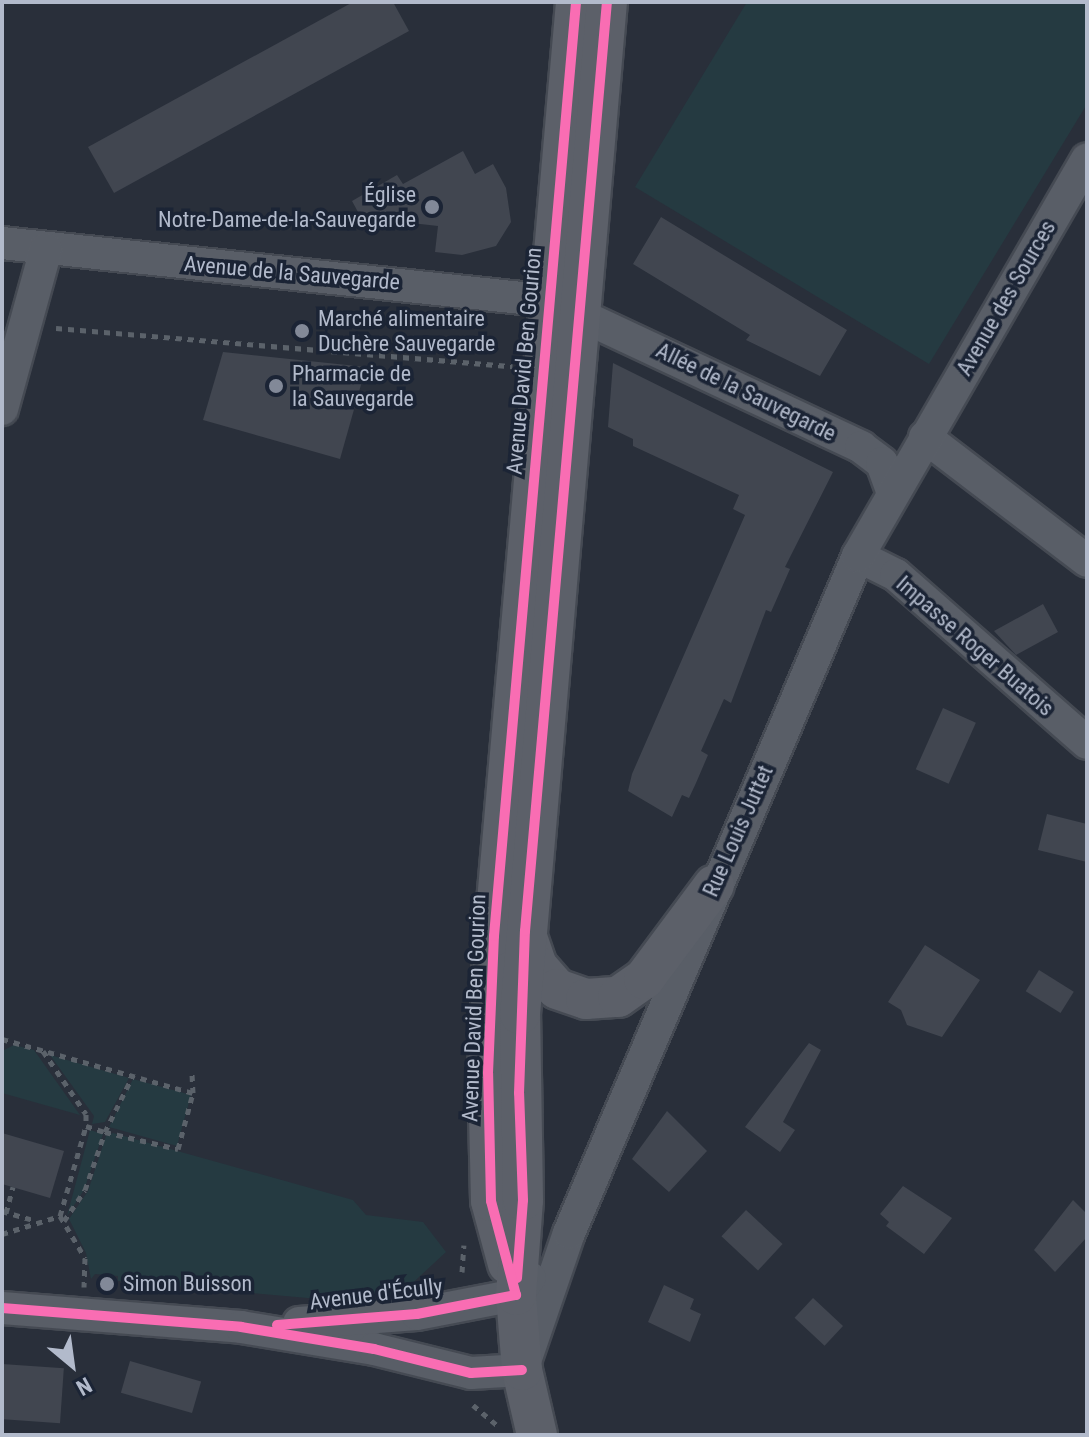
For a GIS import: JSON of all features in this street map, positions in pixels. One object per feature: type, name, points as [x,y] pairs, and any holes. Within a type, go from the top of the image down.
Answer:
[{"type":"main road","name":"Avenue David Ben Gourion","points":[[522,1370],[516,1295],[523,1200],[519,1093],[525,931],[565,307],[576,2]]},
{"type":"main road","name":"Avenue David Ben Gourion","points":[[516,1295],[491,1201],[488,1073],[494,936],[565,307],[607,2]]},
{"type":"main road","points":[[525,931],[537,966],[557,989],[586,999],[618,997],[644,979],[714,885]]},
{"type":"main road","points":[[522,1370],[537,1435]]},
{"type":"street","name":"Avenue des Sources","points":[[925,437],[1087,159]]},
{"type":"street","name":"Avenue de la Sauvegarde","points":[[2,243],[565,307]]},
{"type":"street","points":[[2,409],[46,249]]},
{"type":"street","name":"Allée de la Sauvegarde","points":[[565,307],[861,447],[882,463],[892,491]]},
{"type":"street","name":"Rue Louis Juttet","points":[[522,1370],[569,1233],[714,885],[858,556],[925,437]]},
{"type":"street","points":[[925,437],[1087,561]]},
{"type":"street","name":"Impasse Roger Buatois","points":[[858,556],[896,575],[1087,743]]},
{"type":"street","name":"Rue Louis Juttet","points":[[516,1295],[569,1233]]},
{"type":"street","name":"Avenue d'Écully","points":[[241,1327],[377,1319],[516,1295]]},
{"type":"street","name":"Avenue d'Écully","points":[[2,1308],[241,1327],[374,1349],[471,1373],[522,1370]]},
{"type":"path","points":[[51,328],[517,367]]},
{"type":"path","points":[[4,1041],[193,1093]]},
{"type":"path","points":[[42,1050],[86,1114],[86,1126],[62,1219],[85,1258],[84,1316]]},
{"type":"path","points":[[86,1126],[178,1149],[193,1093],[192,1073]]},
{"type":"path","points":[[13,1187],[4,1212],[43,1223],[62,1219],[85,1190],[105,1132],[133,1075]]},
{"type":"path","points":[[2,1234],[34,1220]]},
{"type":"path","points":[[470,1402],[503,1435]]},
{"type":"shaded area","points":[[747,2],[1087,2],[1087,104],[929,364],[635,187]]},
{"type":"shaded area","points":[[14,1045],[34,1050],[80,1115],[2,1093],[2,1051]]},
{"type":"shaded area","points":[[50,1055],[129,1078],[105,1122],[92,1124],[94,1116]]},
{"type":"shaded area","points":[[133,1079],[191,1095],[177,1146],[109,1127]]},
{"type":"shaded area","points":[[90,1130],[103,1134],[84,1190],[67,1216]]},
{"type":"shaded area","points":[[113,1133],[353,1200],[366,1215],[423,1222],[446,1252],[404,1291],[391,1295],[319,1299],[118,1281],[118,1276],[95,1274],[91,1279],[86,1253],[69,1219],[88,1191],[106,1136]]},
{"type":"building","points":[[353,2],[393,2],[409,31],[114,193],[88,147]]},
{"type":"building","name":"Église Notre-Dame-de-la-Sauvegarde","points":[[463,151],[475,174],[493,164],[506,188],[511,222],[496,246],[462,255],[435,252],[438,226],[394,221],[370,234],[352,201],[397,175],[403,184]]},
{"type":"building","points":[[661,217],[847,330],[820,376],[746,340],[750,335],[633,264]]},
{"type":"building","points":[[223,352],[366,367],[340,459],[203,420]]},
{"type":"building","points":[[613,363],[833,472],[785,567],[790,569],[771,612],[766,610],[731,703],[724,699],[701,751],[708,755],[689,798],[682,795],[672,817],[628,791],[632,774],[745,515],[733,509],[739,495],[633,446],[633,439],[608,427]]},
{"type":"building","points":[[1043,604],[1058,632],[1016,655],[994,631]]},
{"type":"building","points":[[943,708],[976,723],[949,784],[916,769]]},
{"type":"building","points":[[1047,814],[1087,824],[1087,862],[1038,850]]},
{"type":"building","points":[[925,945],[980,980],[942,1037],[907,1025],[901,1010],[888,1002]]},
{"type":"building","points":[[1039,970],[1074,992],[1061,1013],[1026,991]]},
{"type":"building","points":[[809,1043],[821,1050],[783,1122],[795,1130],[780,1152],[745,1127]]},
{"type":"building","points":[[667,1111],[707,1151],[669,1192],[632,1159]]},
{"type":"building","points":[[2,1133],[64,1151],[50,1198],[2,1184]]},
{"type":"building","points":[[903,1186],[952,1218],[924,1254],[886,1226],[889,1222],[880,1214]]},
{"type":"building","points":[[1073,1200],[1087,1214],[1087,1237],[1055,1272],[1034,1250]]},
{"type":"building","points":[[746,1210],[783,1244],[758,1270],[721,1236]]},
{"type":"building","points":[[664,1285],[694,1299],[690,1309],[701,1314],[690,1342],[648,1322]]},
{"type":"building","points":[[813,1298],[843,1326],[825,1346],[795,1318]]},
{"type":"building","points":[[130,1361],[201,1381],[192,1413],[121,1393]]},
{"type":"building","points":[[2,1364],[64,1368],[60,1423],[2,1419]]},
{"type":"cycle path","points":[[516,1295],[491,1201],[488,1073],[494,936],[576,2]]},
{"type":"cycle path","points":[[517,1278],[523,1200],[519,1093],[525,931],[607,2]]},
{"type":"cycle path","points":[[277,1325],[417,1314],[516,1295]]},
{"type":"cycle path","points":[[2,1308],[241,1327],[374,1349],[471,1373],[522,1370]]},
{"type":"place","name":"Église Notre-Dame-de-la-Sauvegarde","points":[[432,207]]},
{"type":"place","name":"Marché alimentaire Duchère Sauvegarde","points":[[302,331]]},
{"type":"place","name":"Pharmacie de la Sauvegarde","points":[[276,386]]},
{"type":"place","name":"Simon Buisson","points":[[107,1284]]}]
